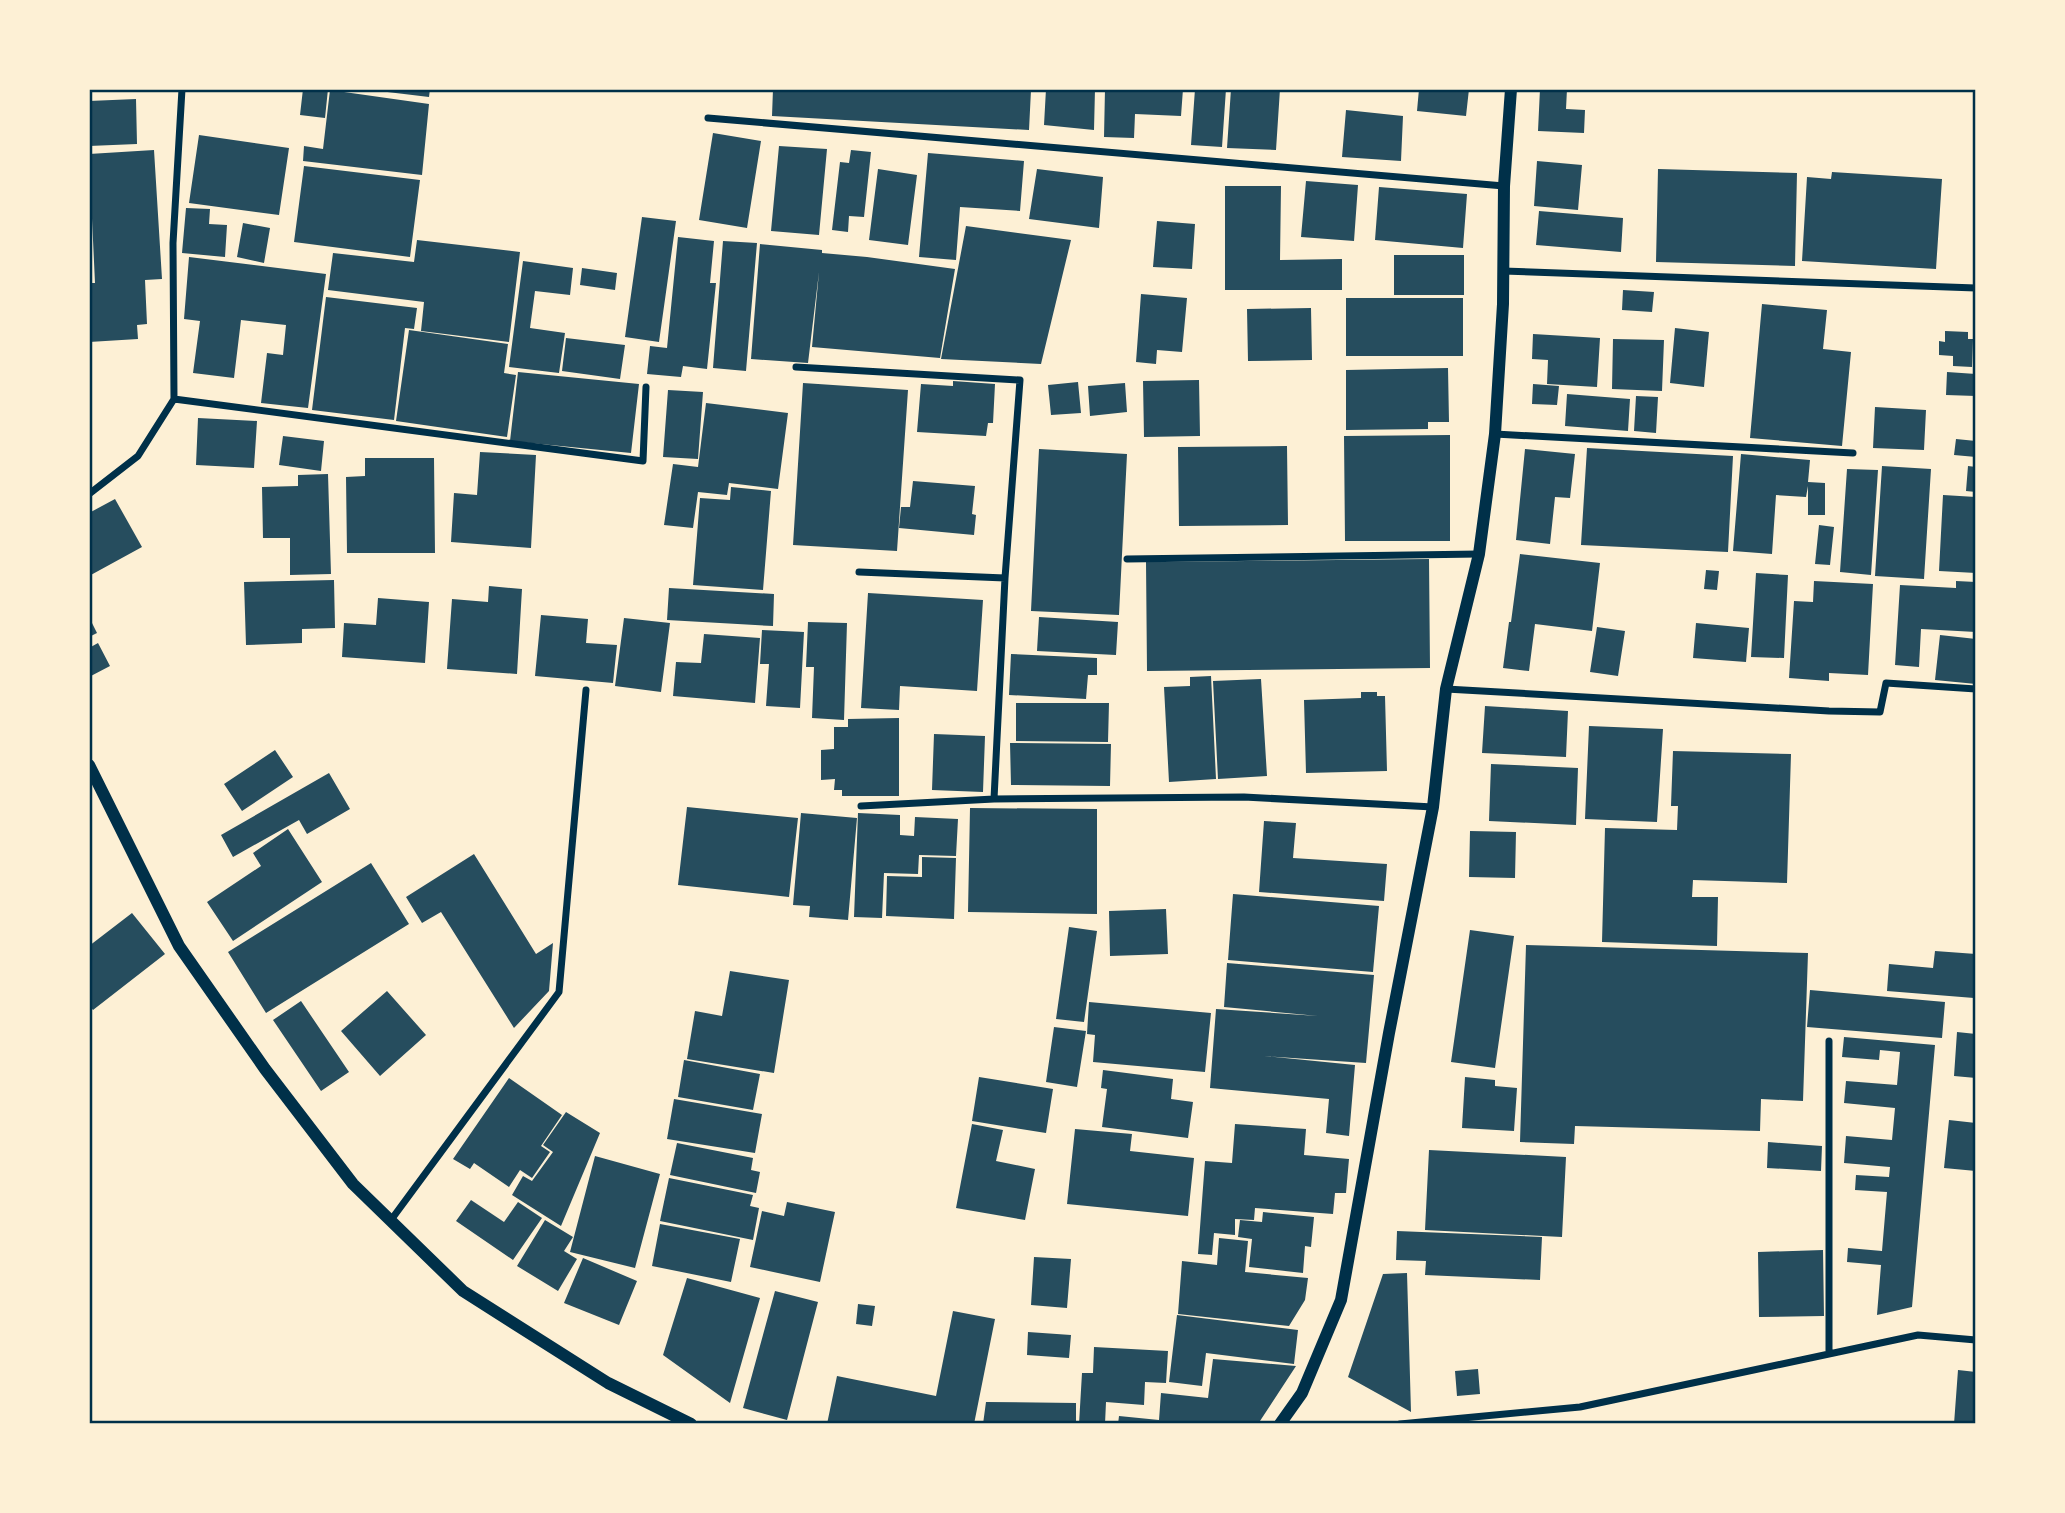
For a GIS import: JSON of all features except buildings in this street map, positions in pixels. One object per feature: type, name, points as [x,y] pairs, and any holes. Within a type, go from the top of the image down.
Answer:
[{"type":"street","points":[[89,494],[138,456],[174,399],[173,243],[183,89]]},
{"type":"street","points":[[1280,1424],[1302,1393],[1341,1300],[1433,807],[1446,689],[1479,554],[1495,434],[1503,304],[1504,186],[1511,89]]},
{"type":"street","points":[[708,118],[1504,186]]},
{"type":"street","points":[[1503,271],[1976,288]]},
{"type":"street","points":[[796,367],[1020,380],[1005,578],[994,799]]},
{"type":"street","points":[[174,399],[643,461],[646,387]]},
{"type":"street","points":[[1495,434],[1853,453]]},
{"type":"street","points":[[1127,559],[1479,554]]},
{"type":"street","points":[[859,572],[1005,578]]},
{"type":"street","points":[[1446,689],[1815,711],[1880,712],[1886,683],[1976,689]]},
{"type":"street","points":[[391,1220],[559,992],[586,690]]},
{"type":"street","points":[[89,765],[179,946],[265,1069],[354,1184],[463,1291],[608,1383],[691,1424]]},
{"type":"street","points":[[861,806],[994,799],[1244,797],[1433,807]]},
{"type":"street","points":[[1829,1041],[1829,1354]]},
{"type":"street","points":[[1401,1424],[1580,1407],[1918,1335],[1976,1340]]}]
